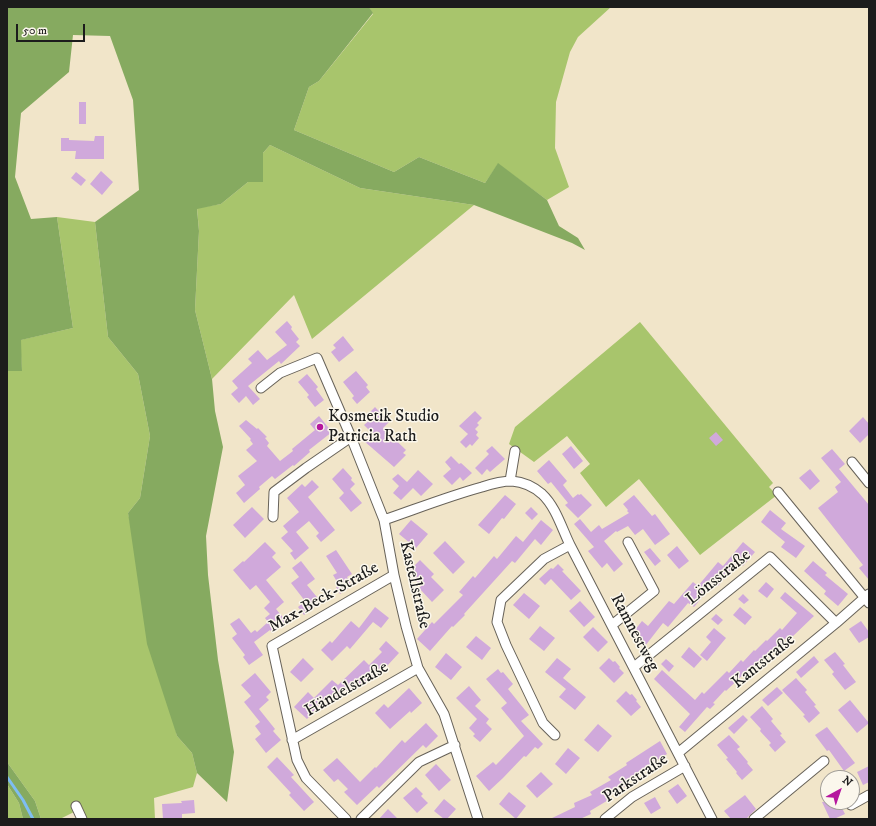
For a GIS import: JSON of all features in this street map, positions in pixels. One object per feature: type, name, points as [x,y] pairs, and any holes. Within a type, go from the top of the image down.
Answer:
[{"type":"street","name":"Kastellstraße","points":[[261,388],[280,373],[317,358],[351,437],[384,520],[394,575],[418,668],[444,714],[478,819]]},
{"type":"street","points":[[273,518],[274,492],[351,437]]},
{"type":"street","points":[[510,481],[516,451]]},
{"type":"street","points":[[852,462],[869,483]]},
{"type":"street","name":"Ramnestweg","points":[[384,520],[470,490],[510,481],[523,483],[542,494],[550,503],[570,545],[712,819]]},
{"type":"street","points":[[778,492],[868,598]]},
{"type":"street","points":[[612,625],[654,592],[628,542]]},
{"type":"street","points":[[556,735],[543,722],[506,645],[497,622],[501,600],[544,559],[570,545]]},
{"type":"street","name":"Lönsstraße","points":[[634,667],[770,557],[836,624]]},
{"type":"street","name":"Max-Beck-Straße","points":[[346,819],[306,778],[297,760],[272,646],[394,575]]},
{"type":"street","name":"Kantstraße","points":[[678,753],[868,598]]},
{"type":"street","name":"Händelstraße","points":[[292,740],[418,668]]},
{"type":"street","points":[[361,819],[419,762],[455,745]]},
{"type":"street","points":[[754,819],[824,761]]},
{"type":"street","name":"Parkstraße","points":[[605,819],[632,797],[685,766]]},
{"type":"street","points":[[860,800],[869,795]]},
{"type":"street","points":[[76,806],[82,819]]},
{"type":"green space","points":[[7,7],[369,7],[373,13],[319,81],[309,87],[294,130],[394,172],[419,157],[485,183],[498,163],[547,200],[559,226],[578,238],[585,250],[572,243],[474,205],[360,188],[270,145],[263,153],[263,182],[248,182],[221,204],[197,209],[199,231],[195,310],[212,379],[215,411],[223,447],[206,536],[208,575],[218,660],[234,752],[227,802],[197,773],[192,753],[177,736],[147,644],[128,513],[140,498],[150,436],[138,374],[108,337],[95,222],[139,190],[133,100],[110,36],[73,35],[69,72],[21,113],[15,177],[31,219],[57,217],[73,328],[21,340],[22,371],[7,371]]},
{"type":"green space","points":[[369,7],[611,7],[578,37],[570,52],[556,102],[555,148],[569,187],[547,200],[498,164],[485,183],[419,157],[394,172],[294,130],[309,87],[319,81],[373,14]]},
{"type":"green space","points":[[270,145],[360,188],[474,205],[312,339],[294,295],[212,379],[195,310],[199,231],[197,208],[221,204],[248,182],[263,153]]},
{"type":"green space","points":[[57,217],[95,222],[108,337],[138,374],[150,436],[140,498],[128,513],[177,736],[192,753],[197,773],[193,787],[154,798],[155,819],[85,819],[81,811],[74,812],[60,819],[41,819],[35,801],[7,762],[7,371],[22,371],[20,340],[73,328]]},
{"type":"green space","points":[[640,322],[773,483],[769,487],[777,495],[700,555],[639,479],[606,507],[580,473],[590,464],[567,436],[534,462],[509,444],[515,427]]},
{"type":"green space","points":[[7,762],[35,801],[41,819],[23,819],[19,803],[7,784]]},
{"type":"green space","points":[[7,784],[19,803],[23,819],[7,819]]},
{"type":"building","points":[[79,102],[86,102],[86,124],[79,124]]},
{"type":"building","points":[[95,136],[104,136],[104,159],[75,159],[76,151],[61,151],[61,138],[69,138],[69,140],[94,141]]},
{"type":"building","points":[[101,171],[113,182],[102,195],[90,184]]},
{"type":"building","points":[[76,172],[86,180],[81,186],[71,178]]},
{"type":"building","points":[[287,321],[299,339],[296,342],[300,346],[281,364],[279,361],[248,386],[260,399],[253,405],[246,396],[239,403],[231,394],[238,388],[232,381],[252,363],[248,359],[258,350],[267,360],[287,345],[275,332]]},
{"type":"building","points":[[343,336],[354,350],[339,362],[331,352],[336,348],[333,345]]},
{"type":"building","points":[[356,371],[368,385],[366,387],[370,392],[357,404],[352,398],[354,396],[343,382]]},
{"type":"building","points":[[307,374],[318,387],[316,389],[324,400],[315,407],[307,397],[309,395],[298,382]]},
{"type":"building","points":[[375,407],[389,422],[383,428],[406,450],[403,453],[406,455],[394,467],[364,441],[372,433],[364,425],[372,418],[368,414]]},
{"type":"building","points":[[475,411],[482,418],[477,423],[479,425],[475,429],[478,432],[476,435],[479,438],[472,446],[470,444],[466,448],[460,442],[468,434],[459,426]]},
{"type":"building","points":[[319,416],[332,432],[309,450],[310,452],[294,466],[293,465],[275,479],[272,476],[244,503],[236,493],[245,485],[238,476],[257,461],[246,450],[253,444],[250,440],[251,439],[239,426],[246,420],[257,429],[258,428],[267,437],[265,438],[269,443],[267,446],[280,461],[315,430],[310,424]]},
{"type":"building","points":[[863,417],[869,424],[869,434],[860,443],[849,431]]},
{"type":"building","points":[[716,432],[723,440],[716,446],[709,438]]},
{"type":"building","points":[[492,446],[505,459],[490,472],[487,469],[482,475],[475,468],[489,454],[486,451]]},
{"type":"building","points":[[571,446],[583,461],[574,469],[562,454]]},
{"type":"building","points":[[832,449],[845,464],[839,469],[869,505],[869,580],[859,568],[863,565],[818,508],[838,492],[835,487],[841,482],[821,458]]},
{"type":"building","points":[[451,456],[472,473],[463,481],[460,477],[452,485],[443,476],[451,469],[445,462]]},
{"type":"building","points":[[549,460],[567,481],[563,485],[573,498],[578,494],[581,494],[592,505],[578,518],[565,505],[568,503],[551,482],[548,484],[537,471]]},
{"type":"building","points":[[343,468],[355,484],[350,489],[362,503],[351,512],[339,498],[344,493],[332,479]]},
{"type":"building","points":[[810,469],[820,481],[810,490],[799,478]]},
{"type":"building","points":[[418,470],[433,484],[421,496],[413,488],[401,500],[393,493],[399,486],[392,479],[398,474],[407,482]]},
{"type":"building","points":[[312,480],[319,487],[308,497],[335,530],[321,542],[316,536],[319,533],[309,521],[296,532],[309,548],[295,560],[290,553],[293,551],[281,538],[288,532],[283,526],[299,512],[287,498],[302,484],[305,487]]},
{"type":"building","points":[[505,495],[516,504],[489,534],[478,525]]},
{"type":"building","points":[[634,495],[652,516],[655,514],[670,534],[655,545],[643,529],[635,535],[628,526],[617,532],[616,531],[604,541],[623,564],[614,572],[607,563],[602,568],[588,551],[594,547],[574,524],[580,519],[591,532],[599,525],[602,529],[629,513],[623,504]]},
{"type":"building","points":[[252,507],[264,519],[245,538],[233,525]]},
{"type":"building","points":[[531,507],[538,514],[532,520],[525,513]]},
{"type":"building","points":[[770,510],[786,523],[781,529],[805,546],[796,558],[781,547],[785,542],[761,522]]},
{"type":"building","points":[[411,520],[428,534],[416,548],[399,534]]},
{"type":"building","points":[[541,520],[553,530],[541,545],[535,539],[515,563],[512,561],[464,614],[465,615],[453,627],[452,626],[430,651],[417,639],[432,622],[434,624],[463,595],[459,592],[473,576],[475,578],[494,556],[497,559],[516,536],[523,542]]},
{"type":"building","points":[[445,541],[465,562],[453,574],[433,553]]},
{"type":"building","points":[[265,542],[276,553],[272,557],[281,567],[266,580],[284,602],[276,609],[287,622],[272,633],[270,630],[254,642],[263,655],[249,665],[243,657],[245,655],[232,638],[237,634],[230,624],[239,618],[251,633],[255,630],[257,632],[268,622],[265,618],[270,614],[264,608],[270,602],[256,585],[250,590],[233,570],[243,561],[244,562]]},
{"type":"building","points":[[743,542],[755,552],[743,566],[738,562],[718,586],[714,583],[694,607],[688,603],[668,627],[663,623],[645,646],[631,635],[642,621],[648,626],[669,601],[674,604],[693,582],[698,586],[718,562],[723,566]]},
{"type":"building","points":[[677,546],[689,561],[679,569],[667,555]]},
{"type":"building","points":[[650,548],[661,561],[655,566],[644,552]]},
{"type":"building","points":[[336,550],[352,574],[347,577],[352,586],[340,594],[336,587],[339,585],[333,575],[337,573],[326,556]]},
{"type":"building","points":[[420,560],[434,574],[431,577],[444,590],[432,602],[419,588],[421,586],[408,572]]},
{"type":"building","points":[[301,561],[315,579],[307,585],[321,602],[304,615],[298,607],[305,601],[291,583],[299,577],[292,568]]},
{"type":"building","points":[[813,561],[827,573],[825,575],[848,594],[838,606],[824,594],[826,591],[804,571]]},
{"type":"building","points":[[558,564],[564,570],[562,571],[581,591],[571,600],[551,579],[545,585],[539,579]]},
{"type":"building","points":[[766,582],[774,589],[767,598],[758,591]]},
{"type":"building","points":[[785,592],[814,616],[792,637],[790,635],[781,642],[754,669],[751,667],[726,691],[725,690],[713,703],[715,704],[710,709],[707,707],[685,732],[679,727],[690,714],[654,679],[662,670],[695,700],[702,692],[704,694],[727,671],[729,673],[741,660],[743,662],[754,650],[755,651],[766,640],[767,641],[780,628],[782,630],[797,613],[780,598]]},
{"type":"building","points":[[524,593],[540,606],[529,619],[513,605]]},
{"type":"building","points":[[743,594],[749,600],[744,604],[738,599]]},
{"type":"building","points":[[580,601],[595,617],[584,627],[569,611]]},
{"type":"building","points":[[375,607],[389,618],[381,628],[373,622],[350,649],[347,646],[332,661],[321,650],[330,641],[332,643],[351,621],[359,628]]},
{"type":"building","points":[[740,607],[752,617],[745,625],[733,615]]},
{"type":"building","points":[[716,614],[723,620],[718,625],[711,619]]},
{"type":"building","points":[[861,621],[869,632],[869,637],[859,643],[849,629]]},
{"type":"building","points":[[540,626],[555,638],[544,651],[529,639]]},
{"type":"building","points":[[593,627],[608,642],[598,652],[583,637]]},
{"type":"building","points":[[714,628],[726,638],[707,661],[700,655],[711,642],[706,637]]},
{"type":"building","points":[[476,636],[491,648],[482,660],[466,647]]},
{"type":"building","points":[[386,641],[399,653],[387,666],[385,664],[362,686],[358,682],[346,693],[344,692],[336,701],[329,694],[307,719],[294,707],[308,692],[314,698],[332,680],[338,685],[364,660],[369,665],[382,652],[379,649]]},
{"type":"building","points":[[689,647],[702,659],[694,668],[681,657]]},
{"type":"building","points":[[835,652],[845,664],[843,665],[856,682],[845,690],[832,674],[834,672],[824,660]]},
{"type":"building","points":[[446,653],[462,667],[451,680],[435,667]]},
{"type":"building","points":[[814,656],[819,662],[801,678],[796,672]]},
{"type":"building","points":[[303,658],[314,669],[301,682],[290,672]]},
{"type":"building","points":[[557,658],[571,669],[563,678],[586,697],[575,710],[559,697],[566,689],[545,672]]},
{"type":"building","points":[[609,658],[613,662],[615,661],[624,673],[614,683],[599,668]]},
{"type":"building","points":[[666,659],[674,666],[669,672],[661,664]]},
{"type":"building","points":[[498,669],[501,673],[503,672],[513,684],[508,689],[529,715],[521,721],[543,744],[538,749],[535,747],[526,757],[524,756],[489,791],[476,776],[493,762],[496,765],[524,736],[501,708],[507,703],[486,679]]},
{"type":"building","points":[[255,673],[271,692],[266,697],[269,700],[259,709],[275,729],[273,731],[281,740],[266,753],[255,739],[261,734],[255,726],[260,722],[244,702],[251,696],[241,685]]},
{"type":"building","points":[[796,678],[807,690],[805,692],[816,705],[814,706],[820,713],[809,723],[803,716],[805,715],[782,690]]},
{"type":"building","points":[[469,686],[481,700],[475,706],[489,719],[486,723],[492,729],[480,742],[473,736],[475,734],[469,728],[477,719],[456,698]]},
{"type":"building","points":[[777,687],[783,693],[768,706],[762,700]]},
{"type":"building","points":[[409,688],[422,703],[411,713],[410,711],[390,729],[375,713],[384,704],[388,708]]},
{"type":"building","points":[[626,691],[630,695],[632,694],[641,707],[631,716],[616,701]]},
{"type":"building","points":[[850,700],[869,723],[857,733],[838,710]]},
{"type":"building","points":[[762,706],[773,719],[771,721],[782,734],[780,735],[786,742],[775,752],[769,745],[771,743],[760,731],[761,729],[750,717]]},
{"type":"building","points":[[743,715],[748,720],[734,734],[728,728]]},
{"type":"building","points":[[426,723],[438,736],[426,748],[423,745],[379,788],[377,786],[357,805],[344,792],[348,789],[338,779],[334,782],[323,770],[337,758],[360,782],[375,767],[376,768],[402,740],[405,743]]},
{"type":"building","points":[[598,724],[612,736],[598,752],[584,740]]},
{"type":"building","points":[[827,727],[855,763],[843,770],[829,750],[827,751],[815,735]]},
{"type":"building","points":[[729,735],[740,747],[737,749],[753,770],[742,780],[726,759],[728,758],[717,745]]},
{"type":"building","points":[[660,741],[667,754],[625,781],[627,785],[609,796],[610,799],[590,811],[591,814],[580,819],[550,819],[575,807],[574,803],[592,795],[590,792],[611,780],[608,777],[627,765],[626,763]]},
{"type":"building","points":[[568,748],[580,758],[566,774],[555,764]]},
{"type":"building","points":[[277,757],[294,775],[291,777],[314,802],[304,811],[289,795],[291,793],[267,767]]},
{"type":"building","points":[[436,764],[451,780],[439,791],[425,775]]},
{"type":"building","points":[[869,766],[869,782],[863,785],[860,778],[860,770]]},
{"type":"building","points":[[541,772],[553,784],[537,798],[526,786]]},
{"type":"building","points":[[678,784],[687,796],[677,804],[668,791]]},
{"type":"building","points":[[416,787],[423,794],[421,796],[428,803],[417,813],[403,798]]},
{"type":"building","points":[[509,792],[526,806],[516,819],[499,804]]},
{"type":"building","points":[[745,795],[756,809],[746,819],[731,819],[724,811]]},
{"type":"building","points":[[655,797],[661,808],[651,814],[644,803]]},
{"type":"building","points":[[444,799],[456,809],[447,819],[444,819],[434,811]]},
{"type":"building","points":[[194,800],[195,813],[182,814],[182,819],[163,819],[162,804],[182,803],[181,801]]},
{"type":"building","points":[[388,809],[398,819],[379,819]]},
{"type":"building","points":[[826,810],[843,810],[845,814],[834,819],[830,819]]},
{"type":"waterway","points":[[7,777],[23,800],[33,819]]},
{"type":"place","name":"Kosmetik Studio Patricia Rath","points":[[320,427]]}]
